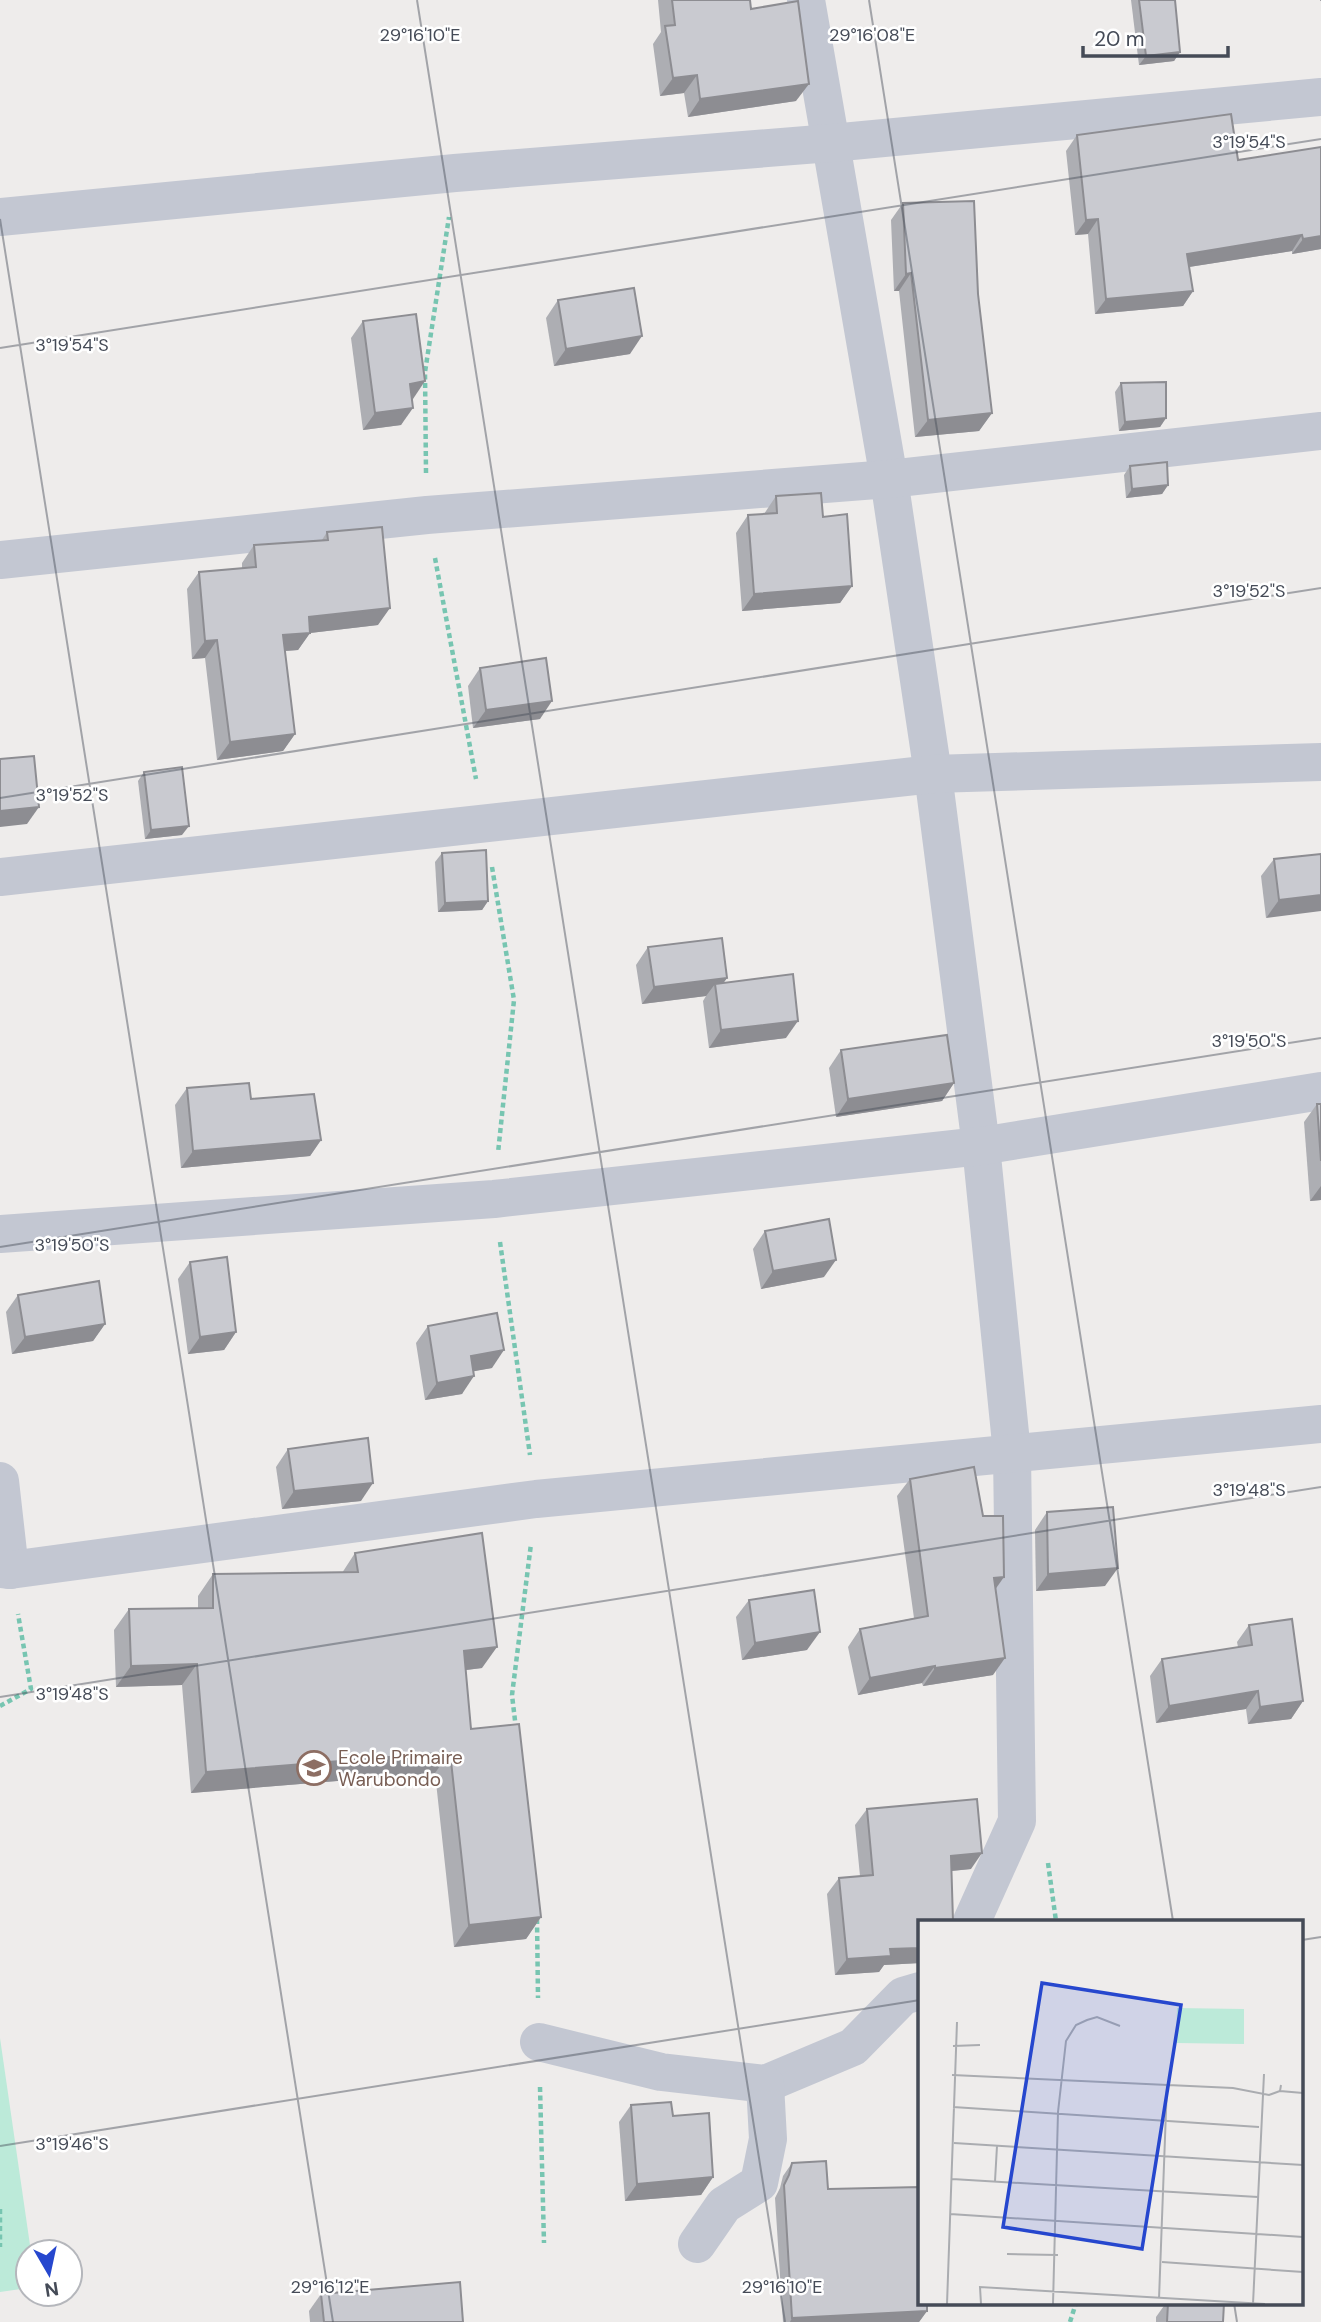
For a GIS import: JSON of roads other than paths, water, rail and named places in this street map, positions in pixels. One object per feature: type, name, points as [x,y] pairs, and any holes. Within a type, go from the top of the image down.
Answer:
[{"type":"street","points":[[806,0],[889,479],[933,774],[981,1146],[1012,1453],[1017,1821],[972,1920]]},
{"type":"street","points":[[0,217],[442,174],[831,143],[1321,97]]},
{"type":"street","points":[[0,560],[427,515],[889,479],[1321,431]]},
{"type":"street","points":[[0,877],[933,774],[1321,762]]},
{"type":"street","points":[[0,1234],[494,1199],[981,1146],[1321,1091]]},
{"type":"street","points":[[0,1481],[5,1569],[536,1499],[1321,1424]]},
{"type":"street","points":[[539,2042],[661,2072],[765,2084],[853,2047],[903,1996],[918,1992]]},
{"type":"street","points":[[696,2244],[724,2205],[759,2183],[768,2139],[765,2084]]},
{"type":"place","name":"Ecole Primaire Warubondo","points":[[314,1768]]}]
